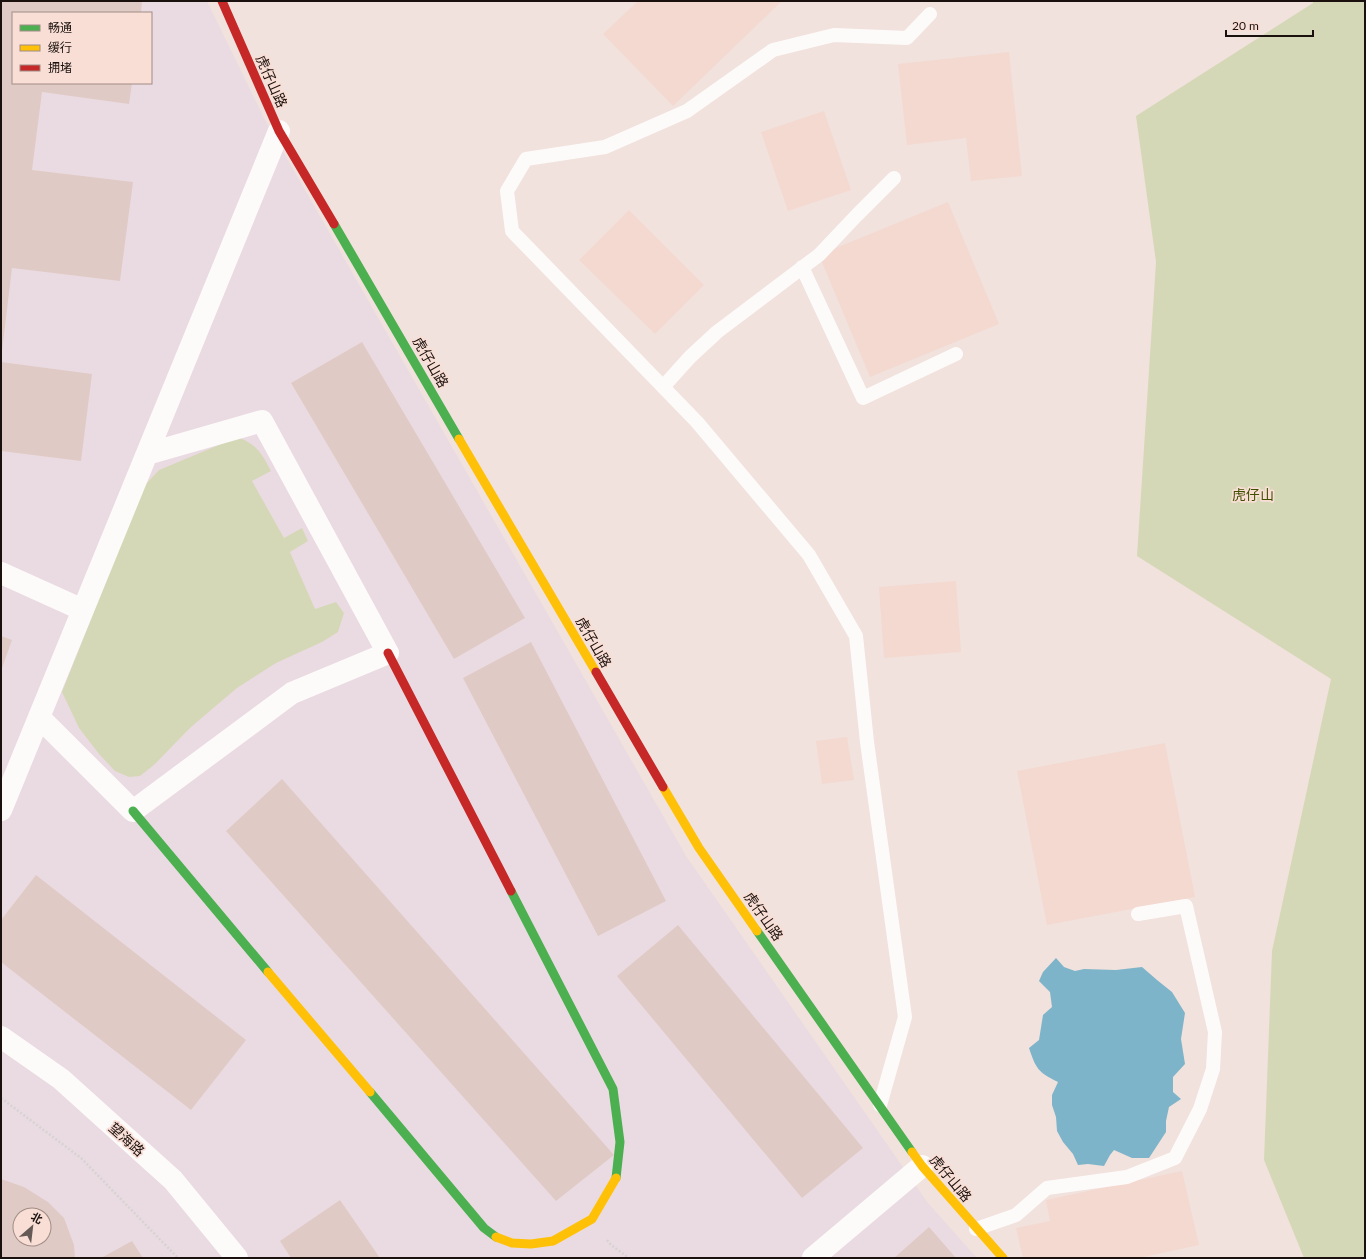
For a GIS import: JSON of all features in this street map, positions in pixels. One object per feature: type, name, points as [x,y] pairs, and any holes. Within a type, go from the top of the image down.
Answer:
[{"type":"street","name":"虎仔山路","points":[[222,1],[279,131],[699,848],[922,1166],[1003,1258]]},
{"type":"street","points":[[1,810],[279,131]]},
{"type":"street","points":[[40,717],[133,811],[484,1228],[497,1238],[512,1243],[531,1244],[554,1241],[592,1219],[616,1180],[620,1142],[613,1089],[388,654],[262,421],[147,454]]},
{"type":"street","points":[[1,573],[83,610]]},
{"type":"street","points":[[133,811],[292,693],[388,654]]},
{"type":"street","name":"望海路","points":[[1,1037],[61,1079],[172,1180],[237,1258]]},
{"type":"street","points":[[813,1258],[922,1166]]},
{"type":"lane","points":[[880,1105],[905,1017],[867,742],[856,636],[809,555],[697,422],[512,231],[507,191],[526,160],[605,147],[687,111],[772,50],[834,35],[907,38],[930,14]]},
{"type":"lane","points":[[663,387],[690,357],[717,332],[819,255],[894,178]]},
{"type":"lane","points":[[802,267],[863,398],[956,354]]},
{"type":"lane","points":[[976,1229],[1016,1215],[1047,1188],[1127,1178],[1175,1158],[1200,1109],[1213,1069],[1215,1032],[1186,906],[1138,914]]},
{"type":"path","points":[[1,1098],[81,1158],[178,1258]]},
{"type":"shaded area","points":[[1,1],[207,1],[265,120],[686,856],[928,1203],[977,1258],[1,1258]]},
{"type":"shaded area","points":[[638,1],[782,1],[673,106],[603,34]]},
{"type":"shaded area","points":[[1009,52],[1022,176],[971,181],[966,138],[907,145],[898,64]]},
{"type":"shaded area","points":[[824,111],[851,190],[788,211],[761,132]]},
{"type":"shaded area","points":[[948,202],[999,324],[870,377],[819,255]]},
{"type":"shaded area","points":[[629,210],[704,285],[655,334],[579,260]]},
{"type":"shaded area","points":[[956,581],[961,652],[884,658],[879,587]]},
{"type":"shaded area","points":[[847,737],[854,780],[822,784],[816,741]]},
{"type":"shaded area","points":[[1165,743],[1195,897],[1047,925],[1017,771]]},
{"type":"shaded area","points":[[1182,1171],[1199,1245],[1139,1258],[1023,1258],[1016,1228],[1050,1221],[1046,1200]]},
{"type":"green space","name":"虎仔山","points":[[1313,1],[1365,1],[1365,1258],[1304,1258],[1264,1160],[1272,951],[1331,679],[1137,556],[1156,262],[1136,116],[1313,3]]},
{"type":"green space","points":[[238,437],[250,443],[258,450],[271,471],[252,481],[284,538],[302,528],[308,541],[290,552],[315,609],[336,602],[344,613],[338,632],[322,642],[276,663],[237,688],[191,727],[155,764],[140,776],[129,777],[115,771],[99,754],[79,728],[62,692],[144,486],[159,470]]},
{"type":"water","points":[[1056,958],[1064,967],[1075,971],[1084,969],[1116,970],[1142,967],[1172,992],[1185,1013],[1181,1039],[1185,1064],[1173,1077],[1173,1092],[1181,1099],[1169,1107],[1166,1121],[1166,1132],[1149,1158],[1132,1158],[1114,1150],[1104,1166],[1088,1164],[1078,1165],[1073,1154],[1063,1142],[1057,1131],[1056,1117],[1052,1105],[1052,1095],[1058,1082],[1039,1069],[1029,1048],[1039,1040],[1043,1015],[1052,1007],[1050,992],[1039,981],[1043,972]]},
{"type":"building","points":[[1,1],[142,1],[141,12],[12,12],[12,84],[132,84],[129,104],[42,92],[32,170],[133,182],[120,281],[12,268],[2,351]]},
{"type":"building","points":[[362,342],[525,618],[454,659],[291,383]]},
{"type":"building","points":[[1,362],[92,374],[81,461],[1,451]]},
{"type":"building","points":[[1,636],[12,640],[1,671]]},
{"type":"building","points":[[531,642],[666,901],[598,936],[463,678]]},
{"type":"building","points":[[282,779],[614,1155],[556,1201],[226,831]]},
{"type":"building","points":[[36,875],[246,1040],[191,1110],[1,962],[1,920]]},
{"type":"building","points":[[678,925],[863,1148],[802,1198],[617,976]]},
{"type":"building","points":[[1,1179],[24,1187],[48,1202],[64,1218],[74,1245],[75,1258],[1,1258]]},
{"type":"building","points":[[340,1200],[380,1258],[291,1258],[280,1241]]},
{"type":"building","points":[[929,1227],[956,1258],[894,1258]]},
{"type":"building","points":[[132,1241],[143,1258],[101,1258]]},
{"type":"traffic: fast","points":[[334,224],[459,439]]},
{"type":"traffic: fast","points":[[133,811],[268,972]]},
{"type":"traffic: fast","points":[[511,891],[613,1089],[620,1142],[616,1178]]},
{"type":"traffic: fast","points":[[757,931],[912,1152]]},
{"type":"traffic: fast","points":[[370,1092],[484,1228],[496,1237]]},
{"type":"traffic: slow","points":[[459,439],[596,672]]},
{"type":"traffic: slow","points":[[663,787],[699,848],[757,931]]},
{"type":"traffic: slow","points":[[268,972],[370,1092]]},
{"type":"traffic: slow","points":[[912,1152],[922,1166],[1003,1258]]},
{"type":"traffic: slow","points":[[496,1237],[512,1243],[531,1244],[553,1241],[592,1219],[616,1178]]},
{"type":"traffic: jam","points":[[222,1],[279,131],[334,224]]},
{"type":"traffic: jam","points":[[388,653],[511,891]]},
{"type":"traffic: jam","points":[[596,672],[663,787]]}]
